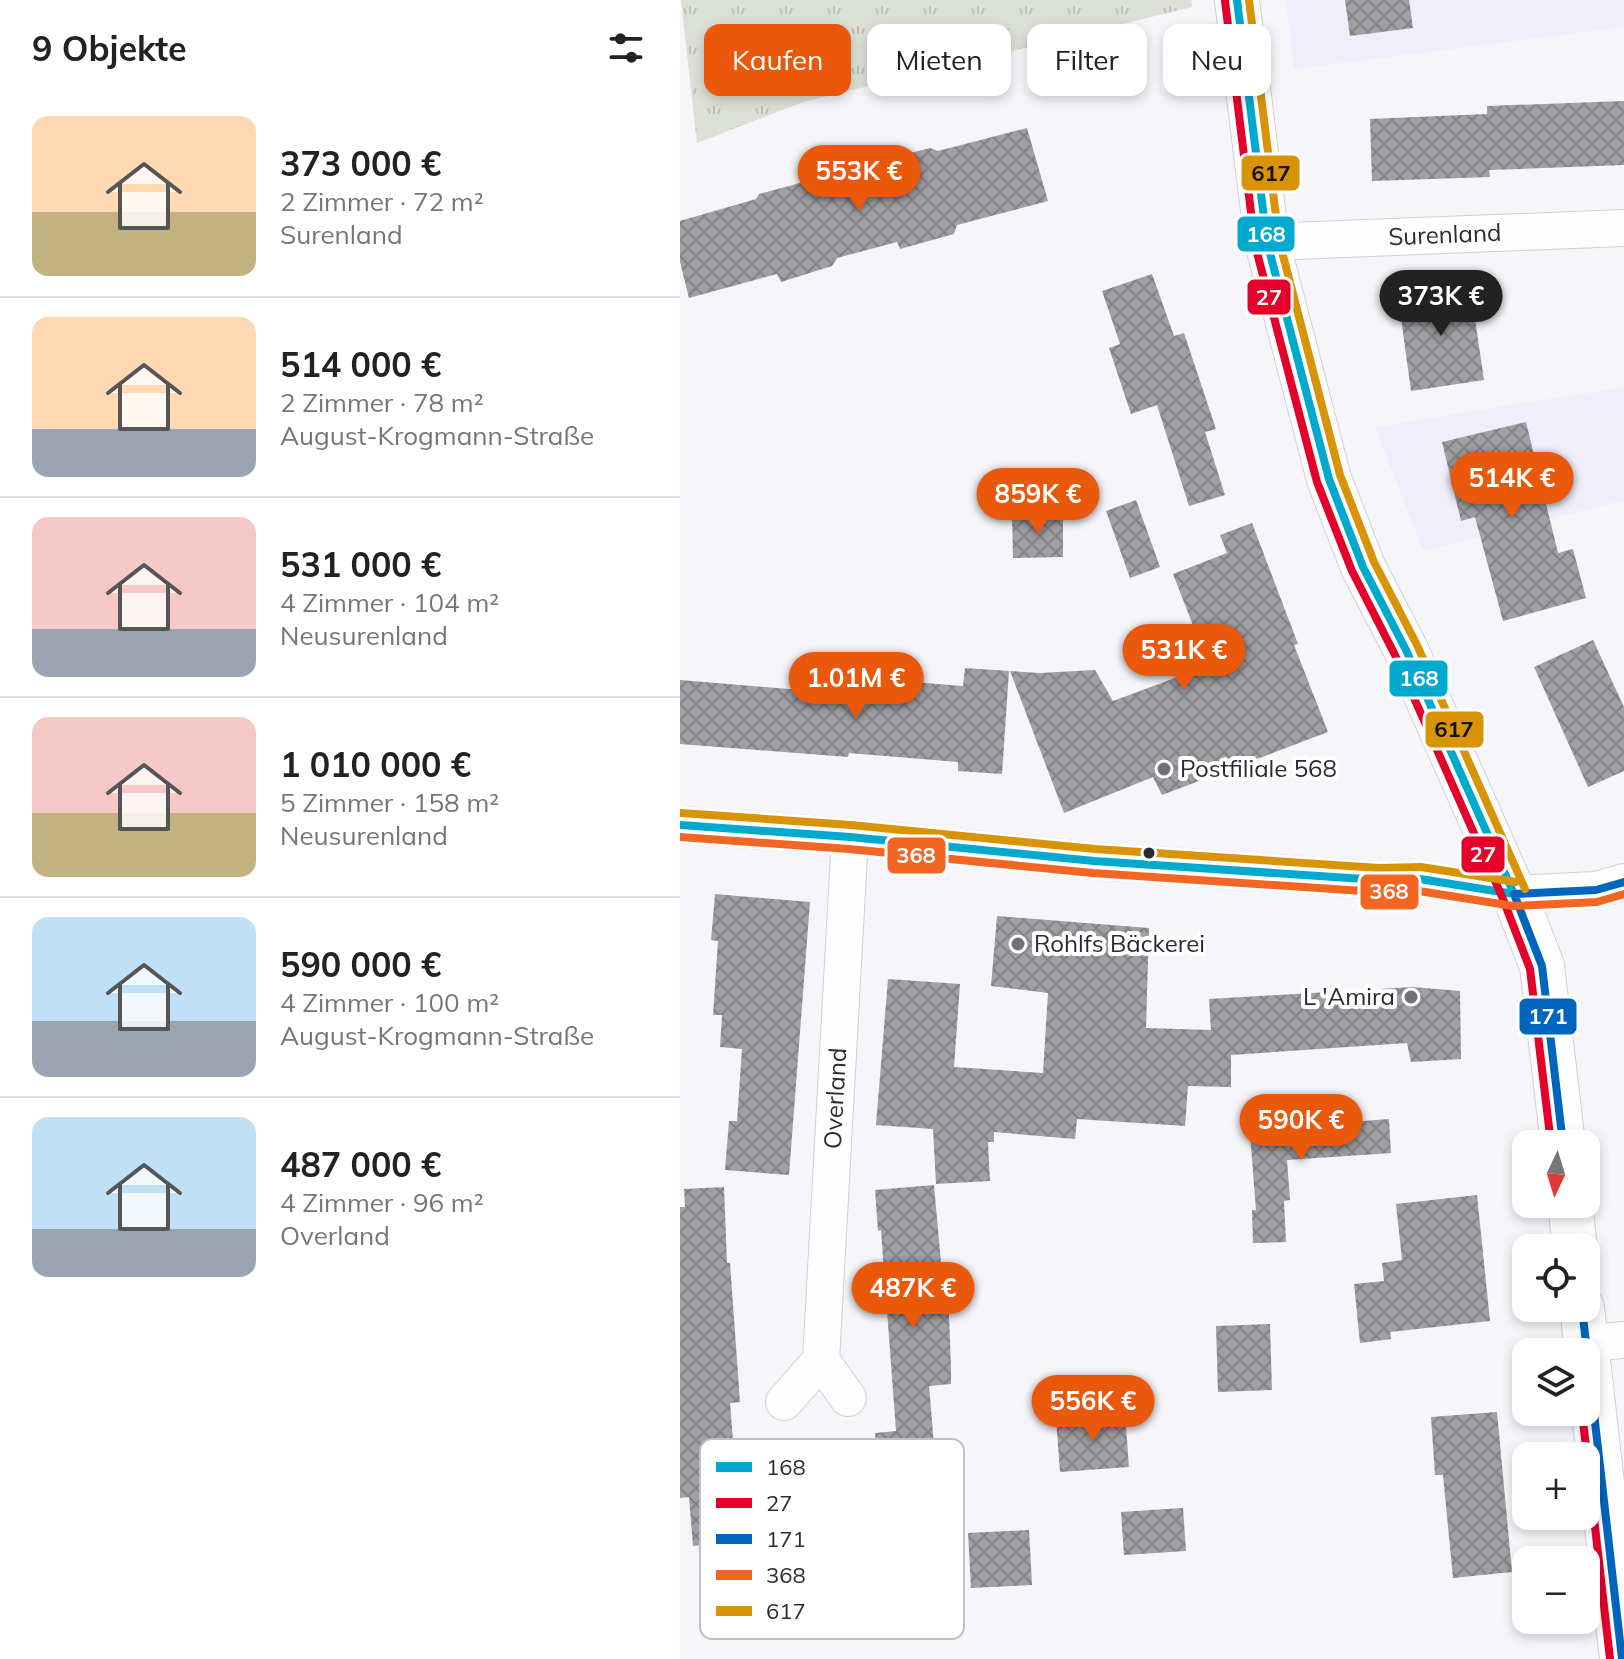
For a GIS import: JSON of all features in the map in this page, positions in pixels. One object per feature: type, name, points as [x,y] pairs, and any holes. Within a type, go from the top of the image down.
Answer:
[{"type":"main road","points":[[1237,0],[1267,242],[1329,479],[1363,567],[1406,650],[1514,894],[1542,966],[1561,1130]]},
{"type":"main road","points":[[1598,1330],[1622,1659]]},
{"type":"street","name":"Surenland","points":[[1267,242],[1624,228]]},
{"type":"street","points":[[680,825],[850,837],[1094,861],[1379,880],[1420,879],[1514,894],[1596,890],[1624,882]]},
{"type":"street","name":"Overland","points":[[821,1360],[850,837]]},
{"type":"street","points":[[784,1402],[821,1360],[848,1398]]},
{"type":"shaded area","points":[[1286,0],[1624,0],[1624,27],[1294,69]]},
{"type":"shaded area","points":[[1624,387],[1624,500],[1423,551],[1375,427]]},
{"type":"green space","points":[[681,0],[1191,0],[1192,7],[1122,24],[1027,24],[1027,47],[1011,51],[1011,24],[867,24],[867,86],[851,90],[851,24],[704,24],[704,96],[828,96],[803,102],[697,143]]},
{"type":"building","points":[[1345,0],[1409,0],[1413,28],[1350,36]]},
{"type":"building","points":[[1624,101],[1624,165],[1489,170],[1490,177],[1372,181],[1370,119],[1487,114],[1487,106]]},
{"type":"building","points":[[1027,128],[1048,201],[957,225],[954,234],[900,249],[897,242],[837,258],[832,266],[781,282],[777,274],[689,298],[680,262],[680,221],[756,199],[759,194],[879,167],[879,161],[930,148],[938,151]]},
{"type":"building","points":[[1152,274],[1174,336],[1184,333],[1216,429],[1205,432],[1225,495],[1189,506],[1157,405],[1131,414],[1109,348],[1120,344],[1102,291]]},
{"type":"building","points":[[1470,285],[1484,380],[1411,391],[1398,296]]},
{"type":"building","points":[[1526,422],[1558,553],[1573,549],[1586,598],[1503,621],[1475,517],[1461,521],[1442,442]]},
{"type":"building","points":[[1136,500],[1160,567],[1130,578],[1106,511]]},
{"type":"building","points":[[1063,515],[1063,557],[1013,558],[1012,516]]},
{"type":"building","points":[[1252,523],[1328,732],[1162,795],[1153,777],[1064,813],[1010,671],[1095,670],[1113,701],[1183,675],[1170,638],[1194,628],[1173,574],[1227,553],[1220,535]]},
{"type":"building","points":[[1593,640],[1624,707],[1624,771],[1588,787],[1534,667]]},
{"type":"building","points":[[965,668],[1009,671],[1002,774],[958,771],[958,762],[680,744],[680,680],[800,690],[801,684],[885,691],[886,680],[963,686]]},
{"type":"building","points":[[715,894],[810,902],[789,1175],[725,1170],[729,1121],[737,1121],[742,1049],[720,1047],[722,1015],[713,1015],[718,941],[711,940]]},
{"type":"building","points":[[997,916],[1149,928],[1146,1028],[1211,1030],[1209,999],[1412,987],[1460,991],[1461,1059],[1411,1062],[1407,1043],[1231,1055],[1231,1087],[1188,1086],[1185,1126],[1077,1119],[1075,1139],[994,1132],[994,1142],[988,1142],[990,1181],[936,1184],[933,1129],[876,1125],[888,979],[960,984],[954,1067],[1043,1073],[1048,993],[991,986]]},
{"type":"building","points":[[1389,1119],[1391,1153],[1287,1160],[1290,1200],[1284,1201],[1286,1242],[1253,1243],[1252,1210],[1256,1210],[1249,1121],[1286,1120],[1286,1127]]},
{"type":"building","points":[[934,1185],[941,1263],[947,1263],[951,1384],[929,1386],[934,1439],[875,1439],[875,1433],[896,1431],[881,1230],[878,1231],[875,1190]]},
{"type":"building","points":[[724,1187],[727,1263],[730,1263],[740,1402],[730,1403],[733,1439],[700,1439],[700,1545],[693,1546],[689,1497],[680,1498],[680,1207],[685,1207],[684,1189]]},
{"type":"building","points":[[1477,1195],[1490,1321],[1390,1332],[1391,1339],[1360,1343],[1354,1284],[1384,1281],[1382,1263],[1402,1260],[1396,1204]]},
{"type":"building","points":[[1270,1324],[1272,1390],[1218,1392],[1216,1326]]},
{"type":"building","points":[[1497,1412],[1512,1572],[1453,1578],[1443,1475],[1435,1475],[1431,1417]]},
{"type":"building","points":[[1125,1413],[1129,1467],[1060,1472],[1056,1419]]},
{"type":"building","points":[[1183,1508],[1186,1551],[1124,1555],[1121,1512]]},
{"type":"building","points":[[1029,1530],[1032,1585],[971,1588],[968,1533]]},
{"type":"transit line","name":"168","points":[[1237,0],[1267,242],[1329,479],[1363,567],[1406,650],[1514,894]]},
{"type":"transit line","name":"617","points":[[1249,0],[1279,240],[1340,475],[1374,562],[1417,645],[1525,889]]},
{"type":"transit line","name":"27","points":[[1225,1],[1255,245],[1317,482],[1352,571],[1395,655],[1503,899],[1530,969],[1549,1130]]},
{"type":"transit line","name":"617","points":[[681,813],[851,825],[1095,849],[1379,868],[1421,867],[1516,882]]},
{"type":"transit line","name":"168","points":[[680,825],[850,837],[1094,861],[1379,880],[1420,879],[1514,894]]},
{"type":"transit line","name":"368","points":[[680,837],[849,849],[1093,873],[1378,892],[1419,891],[1513,906],[1597,902],[1624,894]]},
{"type":"transit line","name":"171","points":[[1514,894],[1596,890],[1624,882]]},
{"type":"transit line","name":"171","points":[[1514,894],[1542,966],[1561,1130]]},
{"type":"transit line","name":"171","points":[[1584,1322],[1622,1659]]},
{"type":"transit line","name":"27","points":[[1584,1426],[1610,1659]]},
{"type":"place","name":"Postfiliale 568","points":[[1164,769]]},
{"type":"place","name":"Rohlfs Bäckerei","points":[[1018,944]]},
{"type":"place","name":"L 'Amira","points":[[1411,997]]}]
